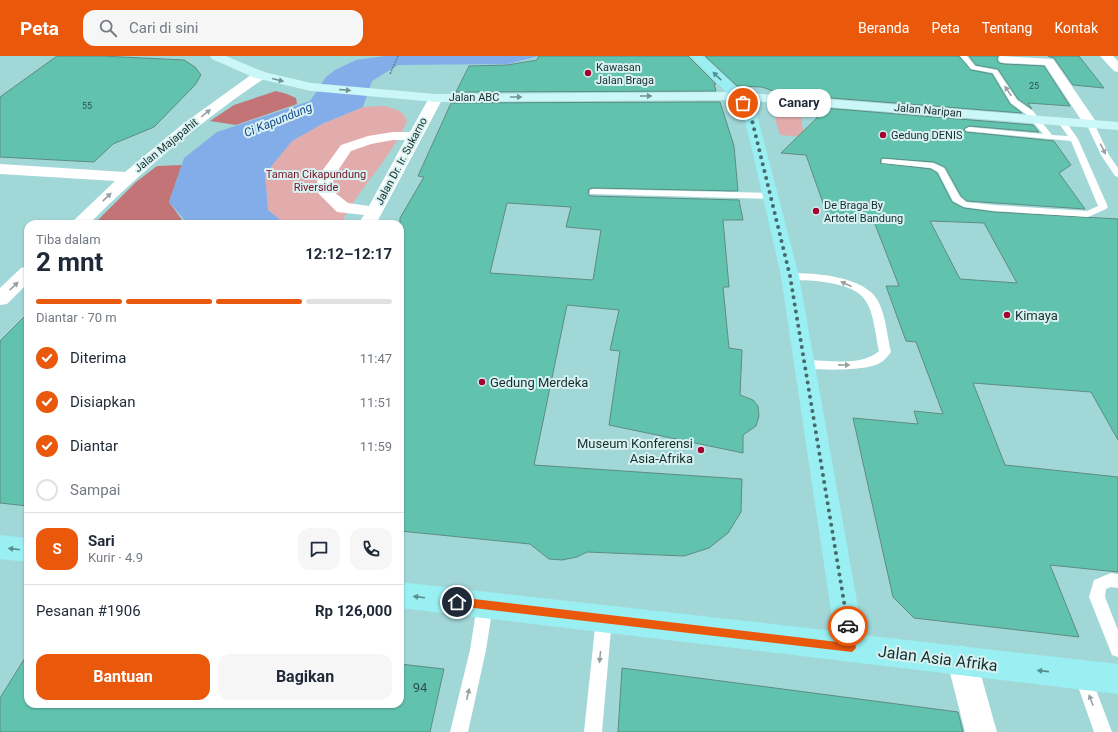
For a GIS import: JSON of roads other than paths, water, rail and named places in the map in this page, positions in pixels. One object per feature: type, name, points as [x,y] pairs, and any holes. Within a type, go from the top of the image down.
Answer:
[{"type":"main road","points":[[696,56],[738,96],[749,110],[790,276],[852,648]]},
{"type":"main road","points":[[0,547],[24,550]]},
{"type":"main road","name":"Jalan Asia Afrika","points":[[404,595],[1118,679]]},
{"type":"street","name":"Jalan ABC","points":[[216,56],[260,75],[310,87],[436,98],[738,96]]},
{"type":"street","points":[[1106,56],[1118,68]]},
{"type":"street","points":[[1004,59],[1049,62],[1090,123]]},
{"type":"street","name":"Jalan Majapahit","points":[[83,220],[126,177],[224,99],[260,75]]},
{"type":"street","name":"Jalan Naripan","points":[[738,96],[1035,118],[1118,126]]},
{"type":"street","name":"Jalan Dr. Ir. Sukarno","points":[[370,218],[436,98]]},
{"type":"street","points":[[370,218],[343,208],[326,193],[325,178],[346,148],[368,140],[392,136],[414,136]]},
{"type":"street","points":[[0,169],[126,177]]},
{"type":"street","points":[[0,299],[24,276]]},
{"type":"street","points":[[962,661],[981,732]]},
{"type":"lane","points":[[963,56],[973,68],[994,71],[1014,101],[1035,118],[1049,136]]},
{"type":"lane","points":[[885,161],[933,166],[941,170],[956,198],[964,204],[994,208],[1088,214],[1103,207],[1074,139],[1061,121]]},
{"type":"lane","points":[[1090,123],[1105,155],[1118,174]]},
{"type":"lane","points":[[969,129],[1074,139]]},
{"type":"lane","points":[[594,192],[771,196]]},
{"type":"lane","points":[[790,276],[808,276],[841,282],[864,292],[874,301],[885,352],[875,361],[857,365],[805,364]]},
{"type":"lane","points":[[1118,581],[1111,580],[1099,585],[1097,597],[1118,649]]},
{"type":"lane","points":[[459,732],[478,650],[485,605]]},
{"type":"lane","points":[[593,732],[604,618]]},
{"type":"lane","points":[[1082,675],[1102,728]]},
{"type":"water","name":"Ci Kapundung","points":[[385,56],[539,56],[508,64],[398,65],[372,81],[363,107],[322,124],[292,141],[265,174],[268,210],[280,220],[185,220],[169,202],[184,158],[217,132],[310,101],[326,77],[335,70],[356,60]]},
{"type":"place","name":"Kawasan Jalan Braga","points":[[588,73]]},
{"type":"place","name":"Canary","points":[[743,103]]},
{"type":"place","name":"Gedung DENIS","points":[[883,135]]},
{"type":"place","name":"De Braga By Artotel Bandung","points":[[816,211]]},
{"type":"place","name":"Kimaya","points":[[1007,315]]},
{"type":"place","name":"Gedung Merdeka","points":[[482,382]]},
{"type":"place","name":"Museum Konferensi Asia-Afrika","points":[[701,450]]},
{"type":"park label","name":"Taman Cikapundung Riverside","points":[[316,180]]}]
